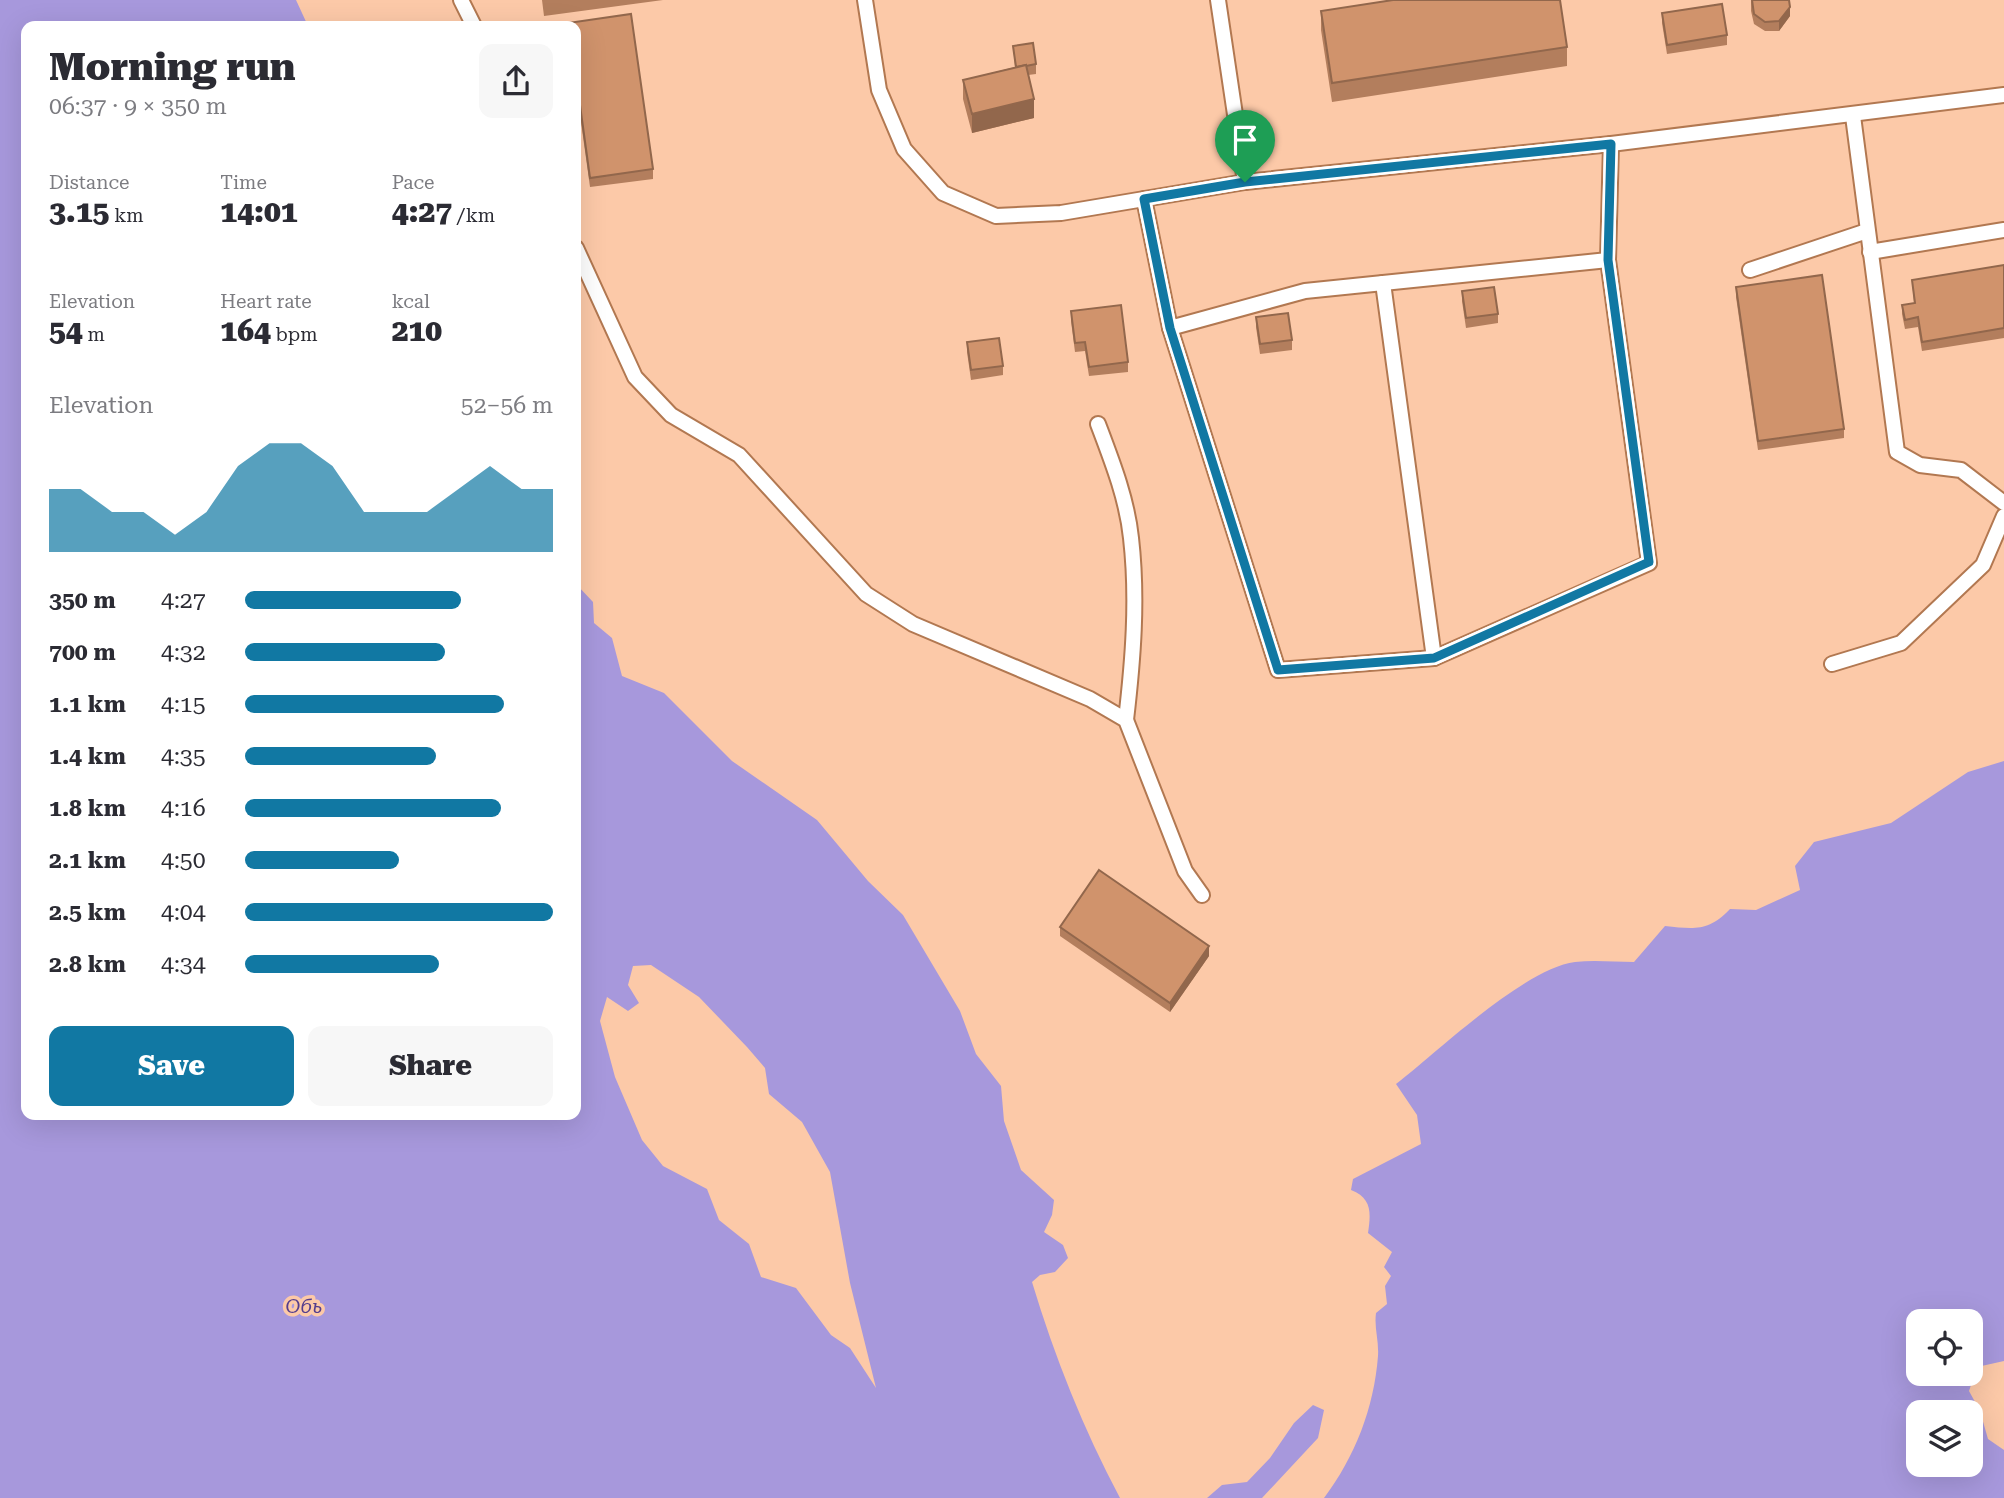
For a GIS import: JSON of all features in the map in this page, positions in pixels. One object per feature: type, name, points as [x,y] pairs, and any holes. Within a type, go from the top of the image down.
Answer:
[{"type":"lane","points":[[461,0],[472,21]]},
{"type":"lane","points":[[865,0],[878,90],[904,149],[943,193],[996,216],[1061,212],[1245,182],[1611,144],[1853,116],[2004,95]]},
{"type":"lane","points":[[1219,0],[1245,182]]},
{"type":"lane","points":[[1853,116],[1897,452],[1920,465],[1961,470],[2004,503]]},
{"type":"lane","points":[[1144,199],[1170,328],[1278,670],[1434,658],[1649,562],[1608,260],[1611,144]]},
{"type":"lane","points":[[1870,252],[2004,230]]},
{"type":"lane","points":[[1750,270],[1867,231]]},
{"type":"lane","points":[[581,259],[635,377],[671,415],[739,455],[866,594],[913,624],[1090,699],[1126,720]]},
{"type":"lane","points":[[1170,328],[1305,290],[1608,260]]},
{"type":"lane","points":[[1383,283],[1434,658]]},
{"type":"lane","points":[[1098,425],[1116,472],[1131,537],[1135,635],[1126,720],[1185,871],[1202,895]]},
{"type":"lane","points":[[1832,664],[1901,643],[1983,565],[2004,516]]},
{"type":"water","name":"Обь","points":[[0,0],[296,0],[306,21],[21,21],[21,1120],[581,1120],[581,589],[593,602],[594,623],[612,638],[622,676],[664,693],[732,761],[817,820],[868,881],[903,915],[960,1011],[976,1054],[1001,1086],[1004,1121],[1021,1170],[1054,1200],[1052,1215],[1044,1232],[1063,1245],[1068,1258],[1055,1272],[1040,1275],[1032,1282],[1071,1392],[1120,1498],[0,1498]],"holes":[[[651,965],[699,997],[765,1068],[769,1094],[802,1122],[830,1172],[850,1283],[876,1388],[850,1348],[831,1335],[796,1288],[761,1277],[749,1244],[719,1220],[707,1189],[663,1166],[642,1140],[615,1077],[600,1021],[607,997],[628,1011],[639,1003],[628,985],[633,966]]]},
{"type":"water","points":[[2004,761],[2004,1361],[1983,1366],[1983,1309],[1906,1309],[1906,1386],[1971,1386],[1969,1391],[1974,1400],[1906,1400],[1906,1477],[1983,1477],[1983,1422],[1988,1439],[2004,1450],[2004,1498],[1324,1498],[1354,1449],[1367,1413],[1378,1356],[1376,1313],[1387,1304],[1385,1286],[1391,1276],[1384,1267],[1392,1252],[1368,1233],[1368,1207],[1363,1197],[1351,1190],[1353,1179],[1421,1144],[1417,1115],[1396,1084],[1482,1013],[1531,979],[1575,962],[1634,962],[1665,926],[1700,927],[1715,922],[1730,909],[1756,910],[1800,890],[1795,866],[1814,842],[1891,823],[1968,772]]},
{"type":"water","points":[[1313,1405],[1324,1410],[1318,1438],[1262,1498],[1207,1498],[1222,1485],[1247,1482],[1270,1458],[1294,1423]]},
{"type":"building","points":[[1393,0],[1560,0],[1567,47],[1332,83],[1321,11]]},
{"type":"building","points":[[1752,0],[1789,0],[1790,7],[1779,21],[1765,22],[1754,14]]},
{"type":"building","points":[[1722,4],[1727,35],[1667,45],[1662,13]]},
{"type":"building","points":[[631,14],[653,169],[590,178],[581,112],[581,21]]},
{"type":"building","points":[[1033,43],[1036,64],[1016,67],[1013,46]]},
{"type":"building","points":[[1026,65],[1034,99],[972,114],[963,80]]},
{"type":"building","points":[[2004,265],[2004,328],[1922,342],[1918,317],[1905,320],[1902,305],[1915,303],[1912,280]]},
{"type":"building","points":[[1822,275],[1844,429],[1758,441],[1736,287]]},
{"type":"building","points":[[1494,287],[1498,314],[1466,318],[1462,291]]},
{"type":"building","points":[[1121,305],[1128,362],[1089,367],[1085,342],[1075,343],[1071,311]]},
{"type":"building","points":[[1288,313],[1292,340],[1260,344],[1256,317]]},
{"type":"building","points":[[999,338],[1003,366],[971,370],[967,342]]},
{"type":"building","points":[[1099,870],[1209,946],[1170,1003],[1060,927]]},
{"type":"route","points":[[1611,144],[1608,260],[1649,562],[1434,658],[1278,670],[1170,328],[1144,199],[1245,182],[1611,144]]}]
